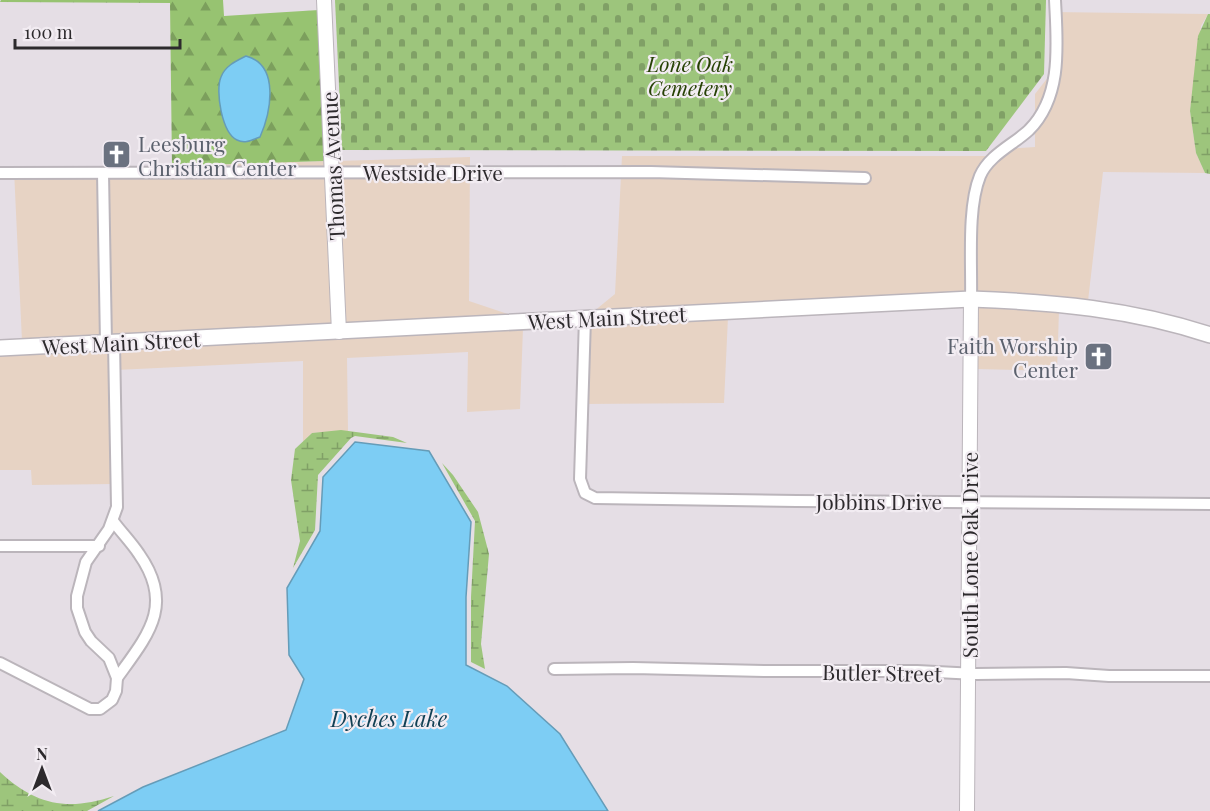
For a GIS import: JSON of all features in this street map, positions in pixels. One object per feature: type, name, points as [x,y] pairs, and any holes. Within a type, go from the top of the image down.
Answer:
[{"type":"main road","name":"West Main Street","points":[[0,348],[971,299],[1043,301],[1121,311],[1210,335]]},
{"type":"street","name":"Thomas Avenue","points":[[324,0],[339,332]]},
{"type":"street","points":[[971,299],[973,216],[977,184],[989,162],[1030,129],[1044,107],[1056,79],[1055,0]]},
{"type":"street","name":"Westside Drive","points":[[0,173],[651,172],[865,178]]},
{"type":"street","points":[[0,663],[94,710],[100,710],[112,700],[116,691],[117,678],[109,658],[85,632],[77,608],[82,573],[86,562],[99,546],[113,521],[117,507],[103,173]]},
{"type":"street","name":"South Lone Oak Drive","points":[[967,811],[971,299]]},
{"type":"street","name":"Jobbins Drive","points":[[585,318],[580,479],[585,493],[595,498],[1210,504]]},
{"type":"street","points":[[113,521],[147,567],[157,595],[157,607],[151,624],[117,678]]},
{"type":"street","points":[[0,546],[99,546]]},
{"type":"street","name":"Butler Street","points":[[554,669],[633,668],[1210,676]]},
{"type":"shaded area","points":[[1051,12],[1208,14],[1201,26],[1190,111],[1196,153],[1205,173],[1103,172],[1088,301],[1043,295],[965,292],[593,312],[615,294],[622,156],[986,156],[993,150],[1035,147],[1035,94],[1049,76]]},
{"type":"shaded area","points":[[470,157],[469,301],[514,316],[345,325],[338,161]]},
{"type":"shaded area","points":[[327,161],[333,326],[22,341],[14,170],[95,172],[172,166]]},
{"type":"shaded area","points":[[977,305],[1059,310],[1057,371],[976,369]]},
{"type":"shaded area","points":[[728,317],[724,403],[582,404],[580,325]]},
{"type":"shaded area","points":[[523,328],[520,409],[467,412],[468,352],[347,358],[348,431],[312,433],[303,442],[303,361],[116,370],[114,484],[32,485],[31,470],[0,470],[0,354]]},
{"type":"green space","points":[[1,0],[223,0],[224,16],[319,10],[325,161],[172,166],[170,3],[0,2]]},
{"type":"green space","name":"Lone Oak Cemetery","points":[[335,0],[1046,0],[1044,74],[986,151],[342,150]]},
{"type":"green space","points":[[1210,14],[1210,174],[1205,173],[1196,153],[1190,111],[1198,36]]},
{"type":"green space","points":[[341,430],[393,437],[407,443],[355,436],[351,438],[318,475],[315,530],[293,568],[300,541],[291,480],[295,449],[312,433]]},
{"type":"green space","points":[[442,463],[478,512],[489,554],[481,644],[485,669],[471,662],[471,597],[475,521]]},
{"type":"green space","points":[[0,772],[27,792],[54,802],[82,803],[114,796],[87,811],[0,811]]},
{"type":"water","points":[[246,56],[257,61],[264,69],[270,90],[267,115],[260,137],[243,142],[232,136],[227,129],[219,101],[219,83],[225,70],[231,64]]},
{"type":"water","name":"Dyches Lake","points":[[355,442],[429,451],[471,522],[466,597],[466,665],[507,686],[560,734],[608,811],[98,811],[143,787],[286,730],[304,679],[289,655],[287,588],[320,531],[323,477]]},
{"type":"place","name":"Leesburg Christian Center","points":[[117,155]]},
{"type":"place","name":"Faith Worship Center","points":[[1099,357]]}]
